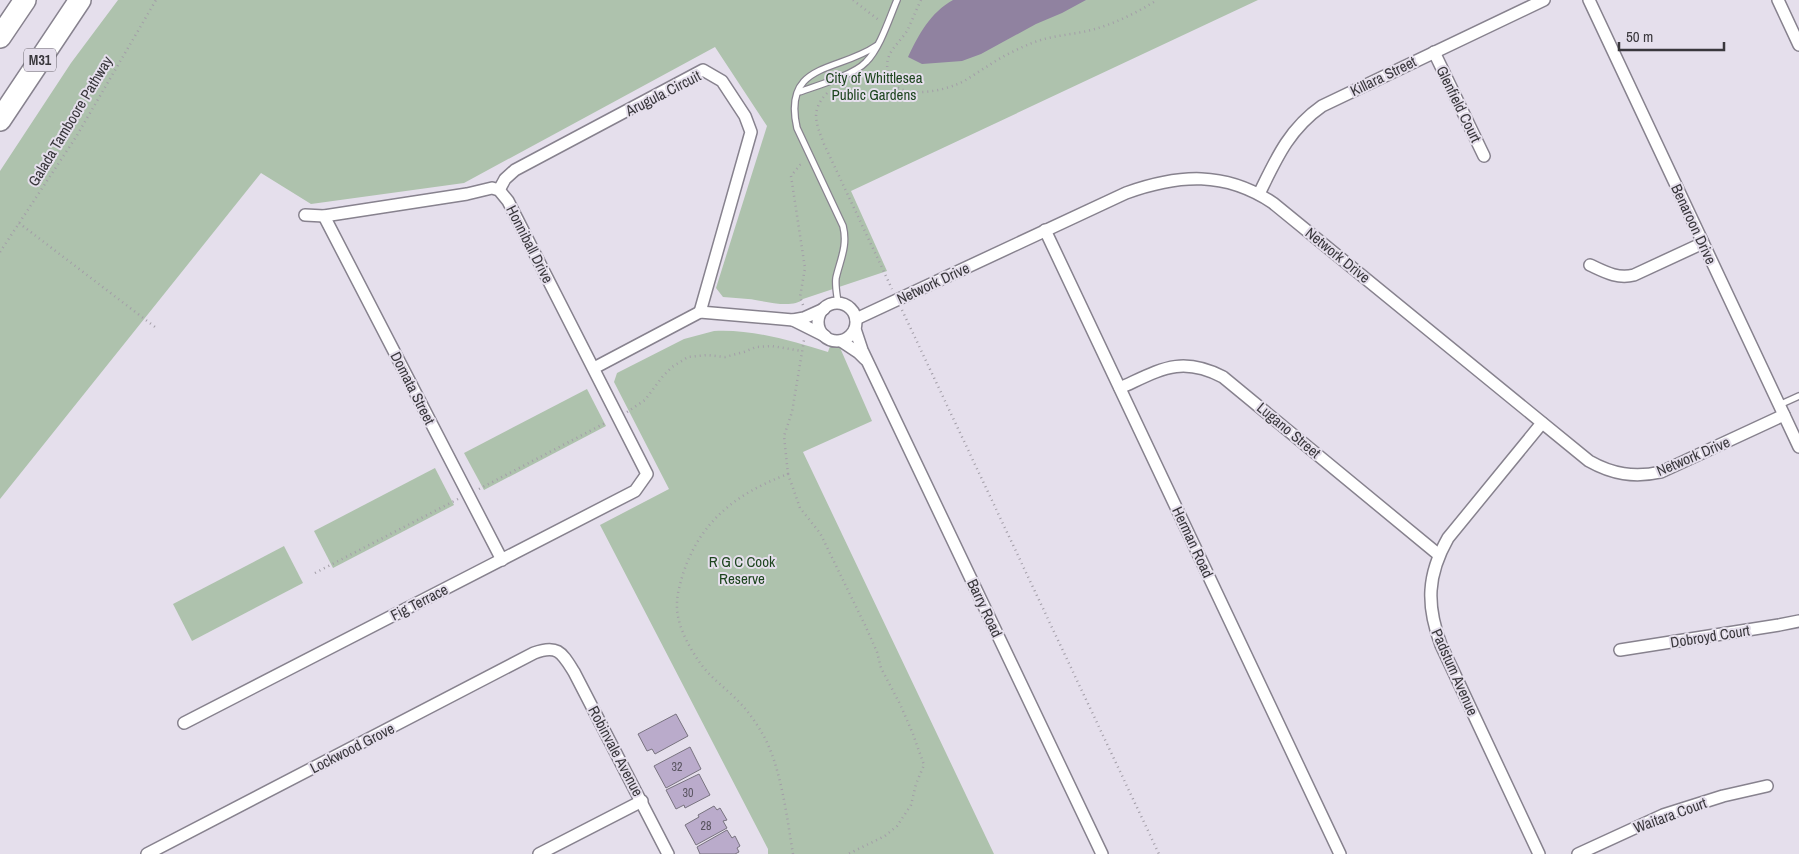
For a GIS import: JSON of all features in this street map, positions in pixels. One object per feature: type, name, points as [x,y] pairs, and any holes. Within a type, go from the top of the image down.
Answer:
[{"type":"highway","points":[[0,37],[25,0]]},
{"type":"highway","name":"M31","points":[[0,120],[80,0]]},
{"type":"street","name":"Killara Street","points":[[1259,194],[1290,135],[1312,113],[1336,98],[1544,0]]},
{"type":"street","name":"Benaroon Drive","points":[[1588,0],[1799,447]]},
{"type":"street","points":[[1778,0],[1799,45]]},
{"type":"street","name":"Glenfield Court","points":[[1434,52],[1484,156]]},
{"type":"street","name":"Arugula Circuit","points":[[499,190],[505,179],[515,170],[703,70],[722,81],[745,116],[751,132],[700,312]]},
{"type":"street","name":"Network Drive","points":[[855,324],[897,300],[1126,193],[1175,179],[1194,179],[1225,182],[1259,194],[1296,220],[1542,423],[1589,461],[1602,468],[1624,474],[1646,475],[1674,467],[1782,410]]},
{"type":"street","name":"Honniball Drive","points":[[305,215],[324,216],[467,194],[492,188],[499,190],[508,201],[647,474]]},
{"type":"street","name":"Domata Street","points":[[324,216],[502,560]]},
{"type":"street","name":"Herman Road","points":[[1045,230],[1340,854]]},
{"type":"street","points":[[1590,265],[1614,276],[1625,277],[1634,275],[1702,242]]},
{"type":"street","points":[[594,368],[700,312],[806,322],[826,337],[841,341],[848,338],[855,324],[852,310],[846,305],[838,303],[830,304],[806,322]]},
{"type":"street","points":[[824,309],[818,323],[826,337]]},
{"type":"street","name":"Barry Road","points":[[855,324],[868,362],[1102,854]]},
{"type":"street","name":"Barry Road","points":[[841,341],[859,352],[868,362]]},
{"type":"street","name":"Lugano Street","points":[[1120,388],[1162,369],[1180,365],[1209,370],[1223,377],[1438,554]]},
{"type":"street","name":"Padstum Avenue","points":[[1539,854],[1441,645],[1434,626],[1430,592],[1432,575],[1438,554],[1458,525],[1542,423]]},
{"type":"street","name":"Fig Terrace","points":[[184,724],[635,491],[647,474]]},
{"type":"street","name":"Dobroyd Court","points":[[1620,650],[1780,625],[1799,620]]},
{"type":"street","name":"Lockwood Grove","points":[[147,854],[534,653],[547,648],[558,651]]},
{"type":"street","name":"Robinvale Avenue","points":[[558,651],[574,672],[668,854]]},
{"type":"street","name":"Waitara Court","points":[[1578,854],[1663,815],[1723,796],[1767,786]]},
{"type":"street","points":[[539,854],[642,801]]},
{"type":"lane","points":[[799,92],[860,68],[869,59],[886,28],[897,0]]},
{"type":"lane","points":[[838,303],[836,281],[844,254],[846,236],[797,128],[794,102],[804,81],[811,75],[823,68],[858,56],[876,46]]},
{"type":"lane","points":[[1782,410],[1799,396]]},
{"type":"path","name":"Galada Tamboore Pathway","points":[[0,252],[76,137],[156,0]]},
{"type":"path","points":[[853,0],[886,28]]},
{"type":"path","points":[[921,0],[906,31],[890,54],[888,62],[888,74],[895,86],[900,90],[908,92],[925,92],[955,86],[989,65],[1032,43],[1070,33],[1094,30],[1133,14],[1157,0]]},
{"type":"path","points":[[828,92],[819,101],[815,114],[824,144],[1159,854]]},
{"type":"path","points":[[812,159],[800,165],[791,176],[805,268],[800,297],[806,322],[792,412],[784,436],[788,474],[800,508],[820,533],[866,625],[881,668],[914,734],[924,765],[916,784],[911,805],[897,826],[885,836],[848,854]]},
{"type":"path","points":[[19,223],[155,327]]},
{"type":"path","points":[[315,574],[618,416],[645,400],[672,367],[688,358],[708,355],[725,357],[744,352],[756,346],[772,346],[802,351]]},
{"type":"path","points":[[788,474],[764,483],[743,496],[726,508],[708,526],[693,547],[679,588],[677,604],[678,617],[683,631],[697,658],[705,670],[740,703],[764,735],[777,773],[793,854]]},
{"type":"green space","name":"City of Whittlesea Public Gardens","points":[[118,0],[1258,0],[851,191],[887,271],[792,304],[777,304],[723,297],[716,288],[767,126],[715,47],[464,183],[311,204],[261,173],[0,499],[0,171],[71,63]]},
{"type":"green space","name":"R G C Cook Reserve","points":[[714,331],[758,334],[828,352],[834,334],[872,421],[803,452],[994,854],[768,854],[768,849],[600,525],[669,489],[614,382],[617,373],[684,339]]},
{"type":"green space","points":[[587,389],[606,426],[484,490],[464,453]]},
{"type":"green space","points":[[435,468],[454,505],[333,568],[314,531]]},
{"type":"green space","points":[[284,546],[303,583],[192,641],[173,604]]},
{"type":"shaded area","points":[[953,0],[1086,0],[1036,24],[981,54],[962,61],[922,64],[908,57],[921,32],[932,18]]},
{"type":"building","points":[[676,714],[688,736],[655,754],[652,749],[647,751],[638,734]]},
{"type":"building","points":[[690,747],[701,769],[666,788],[654,766]]},
{"type":"building","points":[[699,774],[710,795],[685,808],[684,805],[676,809],[666,790]]},
{"type":"building","points":[[714,806],[717,810],[720,808],[727,820],[723,821],[727,828],[696,845],[685,825]]},
{"type":"building","points":[[727,830],[732,838],[735,836],[740,846],[737,848],[739,852],[735,854],[700,854],[697,847]]}]
